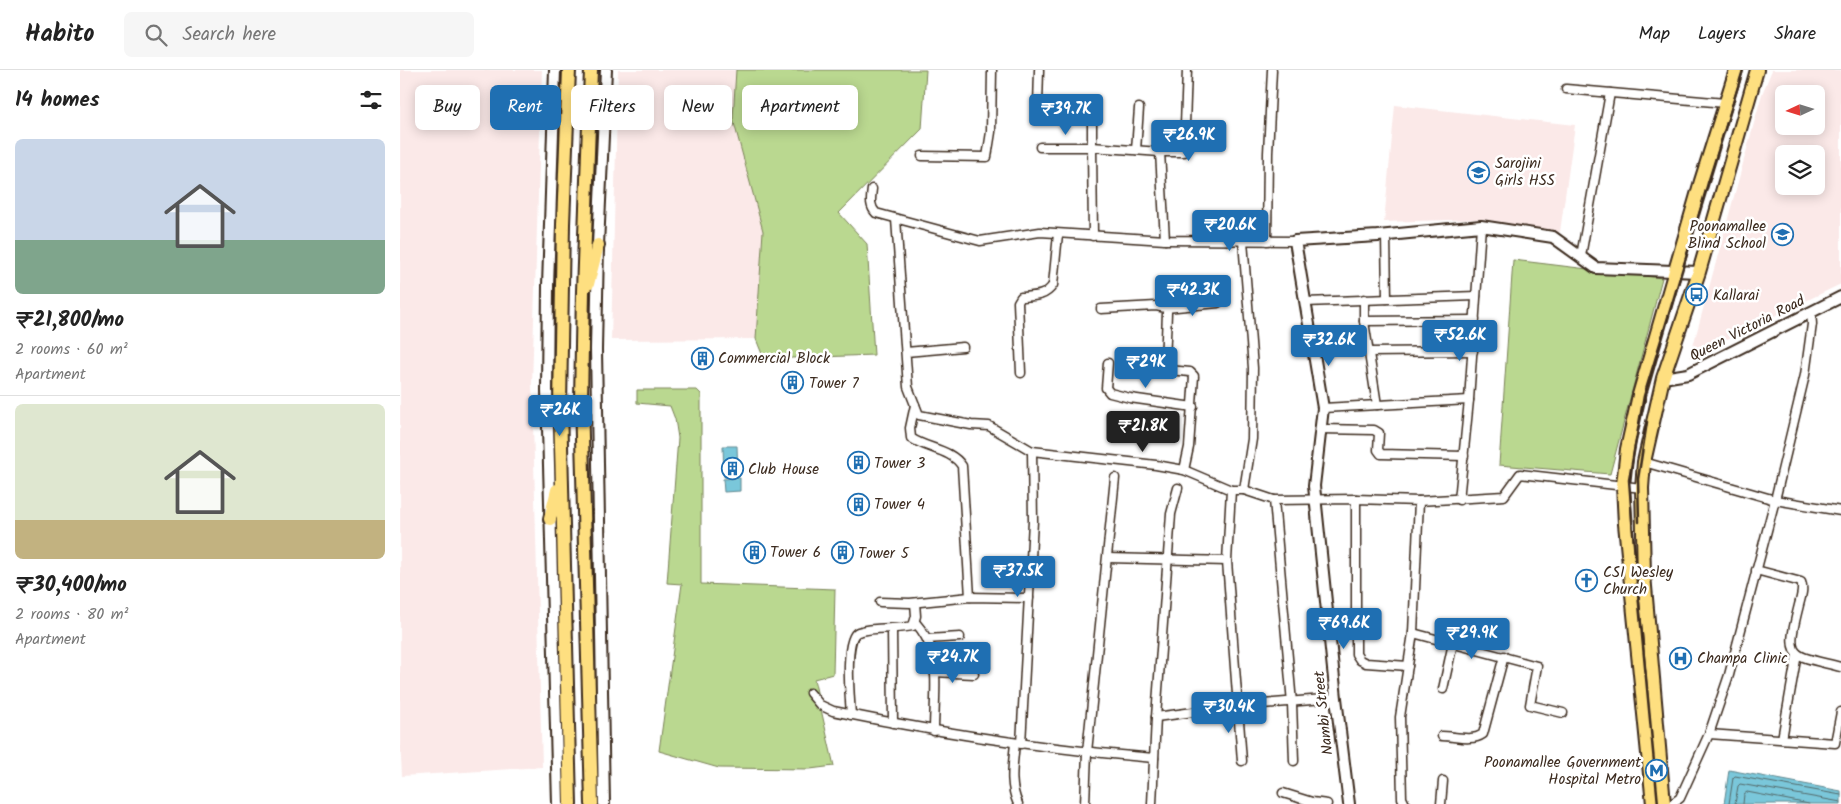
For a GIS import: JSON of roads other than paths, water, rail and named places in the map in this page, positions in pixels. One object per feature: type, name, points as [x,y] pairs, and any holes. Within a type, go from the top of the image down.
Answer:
[{"type":"main road","points":[[569,70],[561,298],[561,439],[570,804]]},
{"type":"main road","points":[[591,70],[582,318],[581,401],[592,804]]},
{"type":"main road","points":[[1653,804],[1625,524],[1623,485],[1627,450],[1639,395],[1724,103],[1736,70]]},
{"type":"main road","points":[[1664,804],[1644,575],[1642,488],[1644,462],[1663,378],[1699,272],[1757,70]]},
{"type":"main road","points":[[582,318],[598,245]]},
{"type":"main road","points":[[550,519],[556,496],[561,439]]},
{"type":"street","points":[[555,70],[547,330],[558,804]]},
{"type":"street","points":[[604,804],[596,400],[598,245],[606,70]]},
{"type":"street","points":[[922,156],[988,158],[991,132],[992,70]]},
{"type":"street","points":[[1038,106],[1039,70]]},
{"type":"street","points":[[1040,147],[1092,147],[1184,152],[1187,70]]},
{"type":"street","points":[[1267,241],[1268,152],[1272,70]]},
{"type":"street","points":[[1566,89],[1724,103]]},
{"type":"street","points":[[1581,256],[1610,93]]},
{"type":"street","points":[[1136,150],[1139,108]]},
{"type":"street","points":[[1092,126],[1093,236]]},
{"type":"street","points":[[1160,152],[1165,240]]},
{"type":"street","points":[[872,188],[870,201],[872,209],[876,213],[980,241],[1026,233],[1165,240],[1295,241],[1481,226],[1553,237],[1596,268],[1699,272]]},
{"type":"street","points":[[896,219],[908,388],[919,415],[970,425],[989,426],[1032,451],[1184,470],[1231,490],[1244,490],[1274,500],[1356,499],[1419,502],[1504,496],[1520,474],[1642,488]]},
{"type":"street","points":[[1459,500],[1469,400],[1481,226]]},
{"type":"street","points":[[1021,373],[1019,298],[1041,295],[1049,291],[1053,285],[1058,234]]},
{"type":"street","points":[[1386,235],[1387,299]]},
{"type":"street","points":[[1243,240],[1253,368],[1252,438],[1244,490]]},
{"type":"street","name":"Nambi Street","points":[[1295,241],[1323,408],[1314,486],[1317,499],[1336,698],[1349,804]]},
{"type":"street","points":[[1305,302],[1476,296]]},
{"type":"street","name":"Queen Victoria Road","points":[[1663,378],[1688,374],[1841,297]]},
{"type":"street","points":[[1364,299],[1364,321],[1377,405]]},
{"type":"street","points":[[1101,309],[1156,306],[1166,308],[1218,303]]},
{"type":"street","points":[[1166,308],[1165,364],[1169,370],[1193,373],[1193,407],[1189,446],[1184,470]]},
{"type":"street","points":[[1672,804],[1680,798],[1709,734],[1729,675],[1775,500],[1805,374],[1812,324],[1811,312]]},
{"type":"street","points":[[1364,321],[1475,320]]},
{"type":"street","points":[[906,352],[963,348]]},
{"type":"street","points":[[1369,352],[1472,352]]},
{"type":"street","points":[[1108,363],[1106,388],[1110,394],[1193,407]]},
{"type":"street","points":[[1323,408],[1469,400]]},
{"type":"street","points":[[915,405],[910,428],[911,438],[938,448],[958,460],[962,466],[970,597]]},
{"type":"street","points":[[1320,429],[1374,430],[1378,433],[1378,450],[1381,454],[1464,456]]},
{"type":"street","points":[[1018,804],[1012,780],[1018,744],[1029,598],[1033,521],[1032,451]]},
{"type":"street","points":[[1644,462],[1775,500],[1841,511]]},
{"type":"street","points":[[1085,804],[1087,752],[1115,478]]},
{"type":"street","points":[[1152,804],[1167,560],[1171,514],[1178,488]]},
{"type":"street","points":[[1231,490],[1227,561],[1242,761]]},
{"type":"street","points":[[1356,499],[1356,654],[1366,664],[1408,666]]},
{"type":"street","points":[[1274,500],[1292,703],[1294,761]]},
{"type":"street","points":[[1405,804],[1402,798],[1400,717],[1413,633],[1419,502]]},
{"type":"street","points":[[1108,558],[1227,561]]},
{"type":"street","points":[[1756,570],[1801,582],[1803,586],[1802,593],[1792,634],[1793,650],[1797,654],[1841,666]]},
{"type":"street","points":[[880,602],[915,603],[970,597],[1029,598]]},
{"type":"street","points":[[915,603],[915,622],[927,639],[932,653],[934,672],[934,731]]},
{"type":"street","points":[[851,715],[849,650],[855,633],[864,630],[908,627],[913,626],[915,622]]},
{"type":"street","points":[[892,628],[892,722]]},
{"type":"street","points":[[1413,633],[1537,666],[1530,705],[1563,713]]},
{"type":"street","points":[[927,639],[960,637]]},
{"type":"street","points":[[1443,689],[1453,643]]},
{"type":"street","points":[[1782,739],[1797,654]]},
{"type":"street","points":[[1442,736],[1466,738],[1479,737],[1483,734],[1504,656]]},
{"type":"street","points":[[934,672],[974,674]]},
{"type":"street","points":[[810,693],[820,705],[833,711],[934,731],[1018,744],[1154,758]]},
{"type":"street","points":[[1156,717],[1238,706],[1336,698]]},
{"type":"street","points":[[1709,734],[1835,743],[1841,712]]},
{"type":"street","points":[[1441,804],[1443,780]]},
{"type":"street","points":[[1283,793],[1312,802],[1326,804]]},
{"type":"street","points":[[1342,804],[1349,804]]},
{"type":"water","points":[[723,446],[737,446],[738,477],[724,477]]},
{"type":"water","points":[[740,478],[740,491],[724,492],[723,479]]},
{"type":"water","points":[[1729,770],[1841,791],[1841,804],[1724,804]]},
{"type":"railway","points":[[1658,804],[1629,480],[1644,396],[1743,70]]},
{"type":"railway","points":[[1639,522],[1638,479],[1647,422]]},
{"type":"place","name":"Sarojini Girls HSS","points":[[1479,172]]},
{"type":"place","name":"Poonamallee Blind School","points":[[1782,235]]},
{"type":"place","name":"Kallarai","points":[[1697,295]]},
{"type":"place","name":"Commercial Block","points":[[702,358]]},
{"type":"place","name":"Tower 7","points":[[793,383]]},
{"type":"place","name":"Tower 3","points":[[858,463]]},
{"type":"place","name":"Club House","points":[[732,469]]},
{"type":"place","name":"Tower 4","points":[[858,504]]},
{"type":"place","name":"Tower 6","points":[[754,552]]},
{"type":"place","name":"Tower 5","points":[[842,553]]},
{"type":"place","name":"CSI Wesley Church","points":[[1587,581]]},
{"type":"place","name":"Champa Clinic","points":[[1681,658]]},
{"type":"place","name":"Poonamallee Government Hospital Metro","points":[[1657,771]]}]
